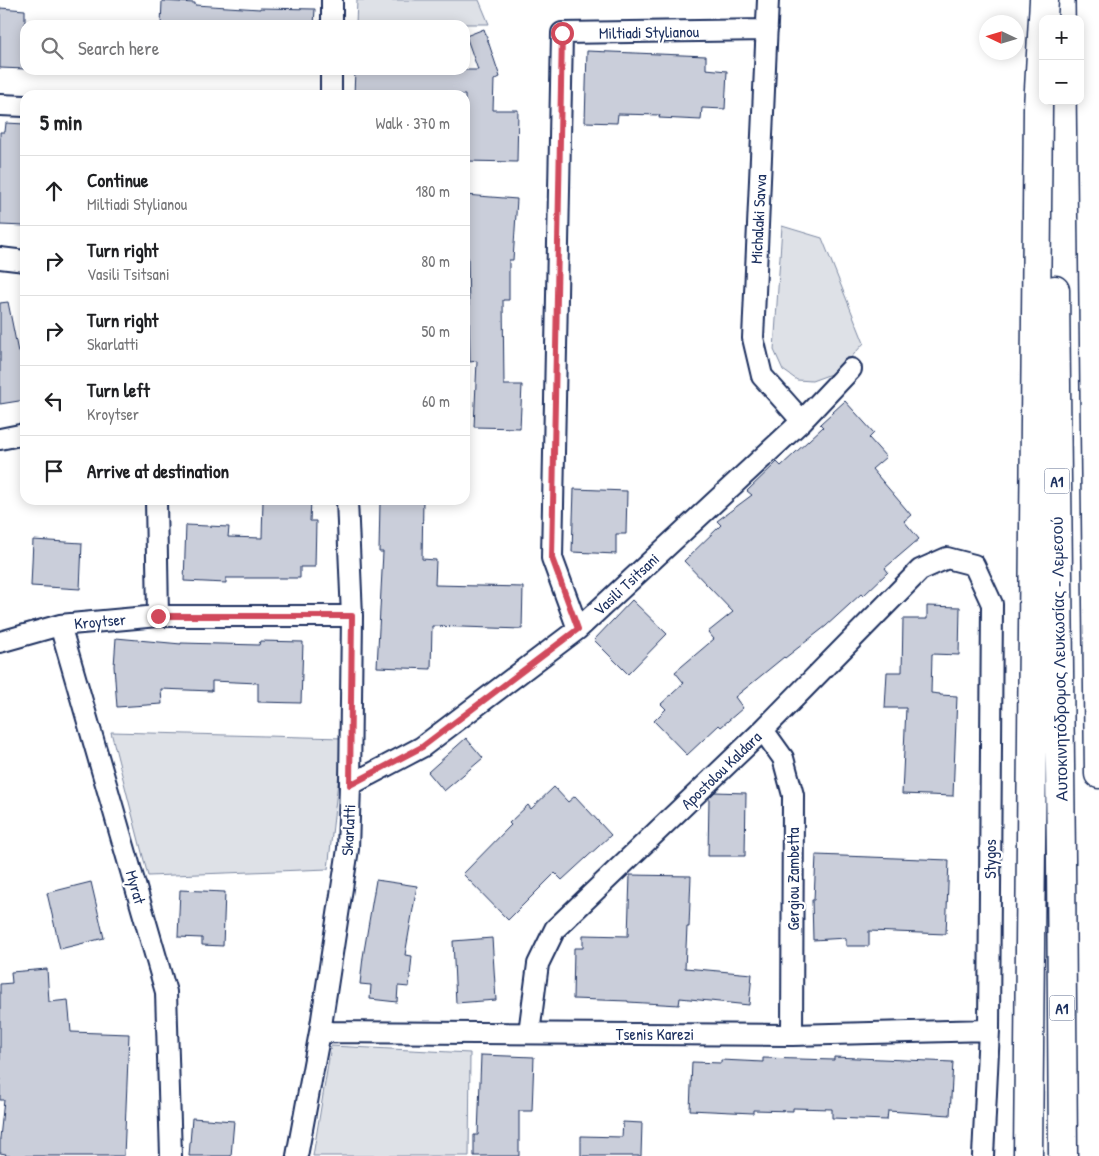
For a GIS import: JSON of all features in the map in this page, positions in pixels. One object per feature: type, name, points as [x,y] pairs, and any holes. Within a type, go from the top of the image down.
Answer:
[{"type":"highway","points":[[1028,1156],[1038,106],[1044,0]]},
{"type":"highway","points":[[1051,0],[1052,15]]},
{"type":"highway","points":[[1090,0],[1099,774]]},
{"type":"highway","name":"Αυτοκινητόδρομος Λευκωσίας - Λεμεσού","points":[[1052,105],[1063,1156]]},
{"type":"highway","points":[[1043,1156],[1061,860]]},
{"type":"street","points":[[332,0],[332,20]]},
{"type":"street","name":"Michalaki Savva","points":[[768,0],[753,338],[762,376],[802,421]]},
{"type":"street","name":"Miltiadi Stylianou","points":[[578,629],[552,558],[562,33],[767,30]]},
{"type":"street","points":[[331,75],[331,90]]},
{"type":"street","points":[[0,105],[20,106]]},
{"type":"street","points":[[0,258],[20,260]]},
{"type":"street","name":"Vasili Tsitsani","points":[[350,785],[422,747],[578,629],[802,421],[851,369]]},
{"type":"street","points":[[0,439],[20,435]]},
{"type":"street","points":[[156,505],[158,616]]},
{"type":"street","name":"Skarlatti","points":[[297,1156],[320,1032],[348,849],[352,616],[347,505]]},
{"type":"street","name":"Apostolou Kaldara","points":[[529,1033],[538,964],[555,929],[763,730],[920,570],[947,558],[974,565]]},
{"type":"street","name":"Stygos","points":[[974,565],[992,604],[989,1030],[984,1156]]},
{"type":"street","name":"Kroytser","points":[[0,642],[60,625],[158,616],[352,616]]},
{"type":"street","name":"Myrat","points":[[60,625],[166,992],[171,1156]]},
{"type":"street","name":"Gergiou Zambetta","points":[[763,730],[783,758],[793,795],[792,1035]]},
{"type":"street","name":"Tsenis Karezi","points":[[320,1032],[792,1035],[989,1030]]},
{"type":"shaded area","points":[[357,0],[479,0],[489,24],[470,24],[470,20],[356,20]]},
{"type":"shaded area","points":[[782,226],[822,238],[864,343],[839,371],[812,381],[797,380],[783,370],[774,350]]},
{"type":"shaded area","points":[[111,732],[343,738],[328,869],[148,876]]},
{"type":"shaded area","points":[[331,1046],[470,1053],[469,1156],[313,1156]]},
{"type":"building","points":[[162,1],[260,9],[315,9],[314,20],[161,20]]},
{"type":"building","points":[[0,8],[25,10],[25,20],[20,20],[20,69],[0,68]]},
{"type":"building","points":[[484,29],[500,77],[494,80],[493,110],[518,110],[517,162],[470,161],[470,90],[354,90],[355,75],[470,75],[470,70],[478,70],[470,47],[470,34]]},
{"type":"building","points":[[587,51],[706,56],[706,69],[727,71],[725,109],[702,108],[701,120],[659,118],[660,115],[618,114],[617,123],[585,122]]},
{"type":"building","points":[[6,123],[20,124],[20,226],[0,225],[0,132],[5,132]]},
{"type":"building","points":[[470,195],[517,199],[513,260],[509,260],[509,300],[503,300],[504,385],[522,385],[520,428],[474,427],[477,361],[470,362]]},
{"type":"building","points":[[8,302],[18,352],[20,351],[20,401],[0,404],[0,303]]},
{"type":"building","points":[[845,401],[874,433],[869,438],[886,457],[872,469],[911,515],[904,521],[919,539],[885,568],[888,572],[863,596],[861,594],[826,626],[735,697],[743,708],[721,727],[719,725],[687,755],[654,721],[666,709],[661,704],[684,683],[675,672],[714,639],[708,632],[733,612],[684,561],[721,525],[717,521],[752,495],[747,491],[777,462],[781,466],[823,427],[820,424]]},
{"type":"building","points":[[574,489],[627,491],[626,534],[616,534],[616,554],[572,552]]},
{"type":"building","points":[[263,505],[311,505],[310,521],[316,521],[315,567],[300,567],[300,578],[226,578],[226,583],[184,581],[186,525],[229,527],[228,537],[262,538]]},
{"type":"building","points":[[380,505],[423,505],[422,559],[436,560],[435,585],[523,587],[522,629],[432,626],[431,669],[377,667],[383,552],[379,552]]},
{"type":"building","points":[[33,540],[82,543],[80,589],[31,586]]},
{"type":"building","points":[[632,600],[667,634],[628,674],[594,640]]},
{"type":"building","points":[[927,606],[960,607],[959,655],[932,654],[931,693],[957,696],[953,796],[902,794],[906,708],[885,708],[887,672],[902,672],[903,619],[927,619]]},
{"type":"building","points":[[116,638],[181,644],[259,645],[260,641],[303,642],[301,703],[258,702],[258,683],[212,681],[212,691],[161,689],[162,704],[117,707],[114,666]]},
{"type":"building","points":[[466,738],[483,758],[444,791],[428,772]]},
{"type":"building","points":[[554,787],[568,802],[575,796],[611,835],[562,880],[555,873],[508,920],[463,874],[511,825],[509,823],[528,805],[531,809]]},
{"type":"building","points":[[715,792],[746,793],[745,856],[708,856],[709,798]]},
{"type":"building","points":[[816,855],[949,860],[946,934],[869,931],[869,946],[846,946],[846,938],[813,940],[812,900],[814,900]]},
{"type":"building","points":[[630,875],[691,876],[685,968],[752,974],[749,1005],[680,998],[679,1005],[573,999],[574,948],[583,948],[583,935],[628,936]]},
{"type":"building","points":[[376,880],[417,886],[405,955],[412,956],[409,987],[398,986],[397,1002],[370,999],[371,985],[360,984]]},
{"type":"building","points":[[91,882],[104,938],[60,949],[47,893]]},
{"type":"building","points":[[180,890],[225,892],[223,946],[202,945],[202,938],[178,937]]},
{"type":"building","points":[[492,938],[496,1000],[456,1003],[453,941]]},
{"type":"building","points":[[47,969],[49,1002],[68,1000],[71,1032],[129,1034],[124,1156],[5,1156],[6,1154],[0,1153],[4,1100],[0,1100],[0,984],[12,983],[11,972]]},
{"type":"building","points":[[481,1055],[534,1057],[532,1111],[519,1111],[519,1156],[474,1156],[474,1135],[478,1135]]},
{"type":"building","points":[[834,1057],[953,1062],[950,1115],[888,1111],[887,1120],[832,1118],[832,1109],[793,1108],[793,1111],[753,1110],[753,1113],[690,1110],[692,1062],[721,1063],[721,1060],[763,1062],[763,1058],[834,1060]]},
{"type":"building","points":[[192,1118],[234,1121],[231,1156],[189,1156]]},
{"type":"building","points":[[623,1122],[642,1123],[641,1156],[581,1156],[581,1136],[622,1137]]},
{"type":"route","points":[[158,616],[352,616],[350,785],[422,747],[578,629],[552,558],[562,33]]}]
